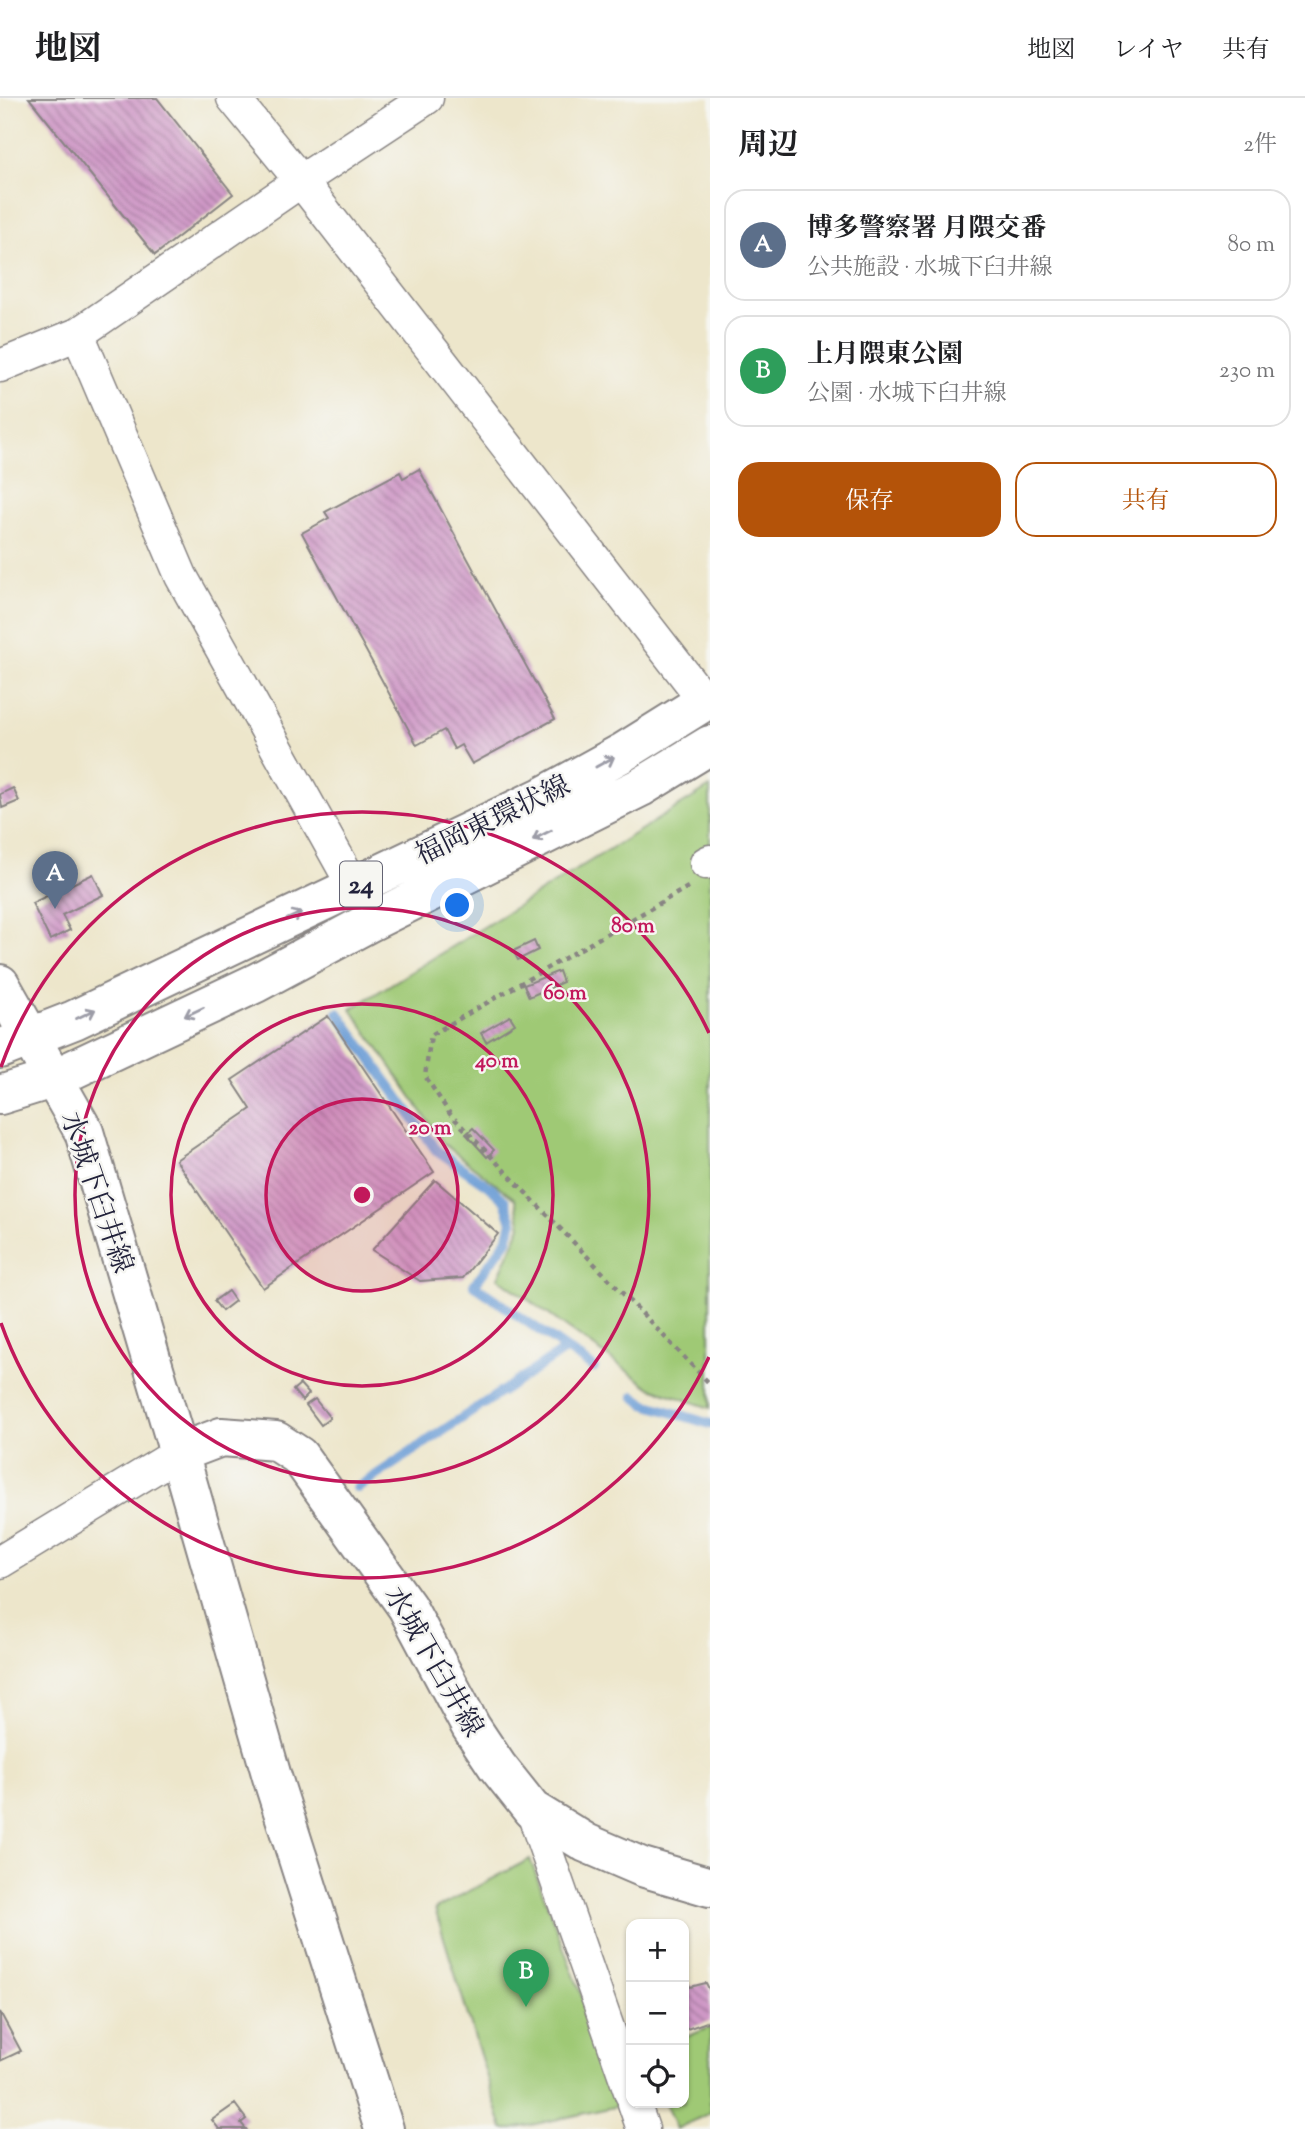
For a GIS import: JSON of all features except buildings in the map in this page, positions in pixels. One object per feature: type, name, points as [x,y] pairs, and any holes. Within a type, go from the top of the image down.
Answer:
[{"type":"main road","name":"福岡東環状線","points":[[15,1043],[75,1020],[542,797],[622,753],[708,699]]},
{"type":"main road","name":"福岡東環状線","points":[[0,1095],[55,1078],[256,983],[368,923],[641,787],[710,745]]},
{"type":"main road","name":"水城下臼井線","points":[[0,984],[15,1043],[55,1078],[84,1132],[272,1777],[384,2129]]},
{"type":"main road","name":"水城下臼井線","points":[[179,1453],[221,1437],[276,1441],[299,1456],[407,1608],[471,1727],[497,1766],[532,1810],[586,1843],[642,1867],[710,1888]]},
{"type":"street","points":[[233,98],[708,699]]},
{"type":"street","points":[[0,366],[78,334],[427,98]]},
{"type":"street","points":[[78,334],[181,576],[354,887]]},
{"type":"street","points":[[0,1562],[179,1453]]},
{"type":"street","points":[[532,1810],[626,2080]]},
{"type":"street","points":[[636,2108],[643,2129]]},
{"type":"path","points":[[705,869],[431,1035],[425,1076],[450,1114],[710,1384]]},
{"type":"green space","points":[[710,787],[710,1408],[651,1388],[498,1278],[521,1226],[515,1199],[444,1144],[351,1009]]},
{"type":"green space","points":[[530,1859],[623,2105],[503,2129],[435,1909]]},
{"type":"green space","points":[[710,2027],[710,2113],[676,2129],[667,2108],[689,2108],[689,2036]]},
{"type":"waterway","points":[[338,1013],[436,1150],[491,1188],[505,1201],[512,1222],[507,1240],[474,1285],[594,1368]]},
{"type":"waterway","points":[[357,1488],[566,1349]]},
{"type":"waterway","points":[[634,1396],[645,1404],[710,1424]]},
{"type":"place","name":"博多警察署 月隈交番","points":[[55,909]]},
{"type":"place","name":"上月隈東公園","points":[[526,2007]]}]
